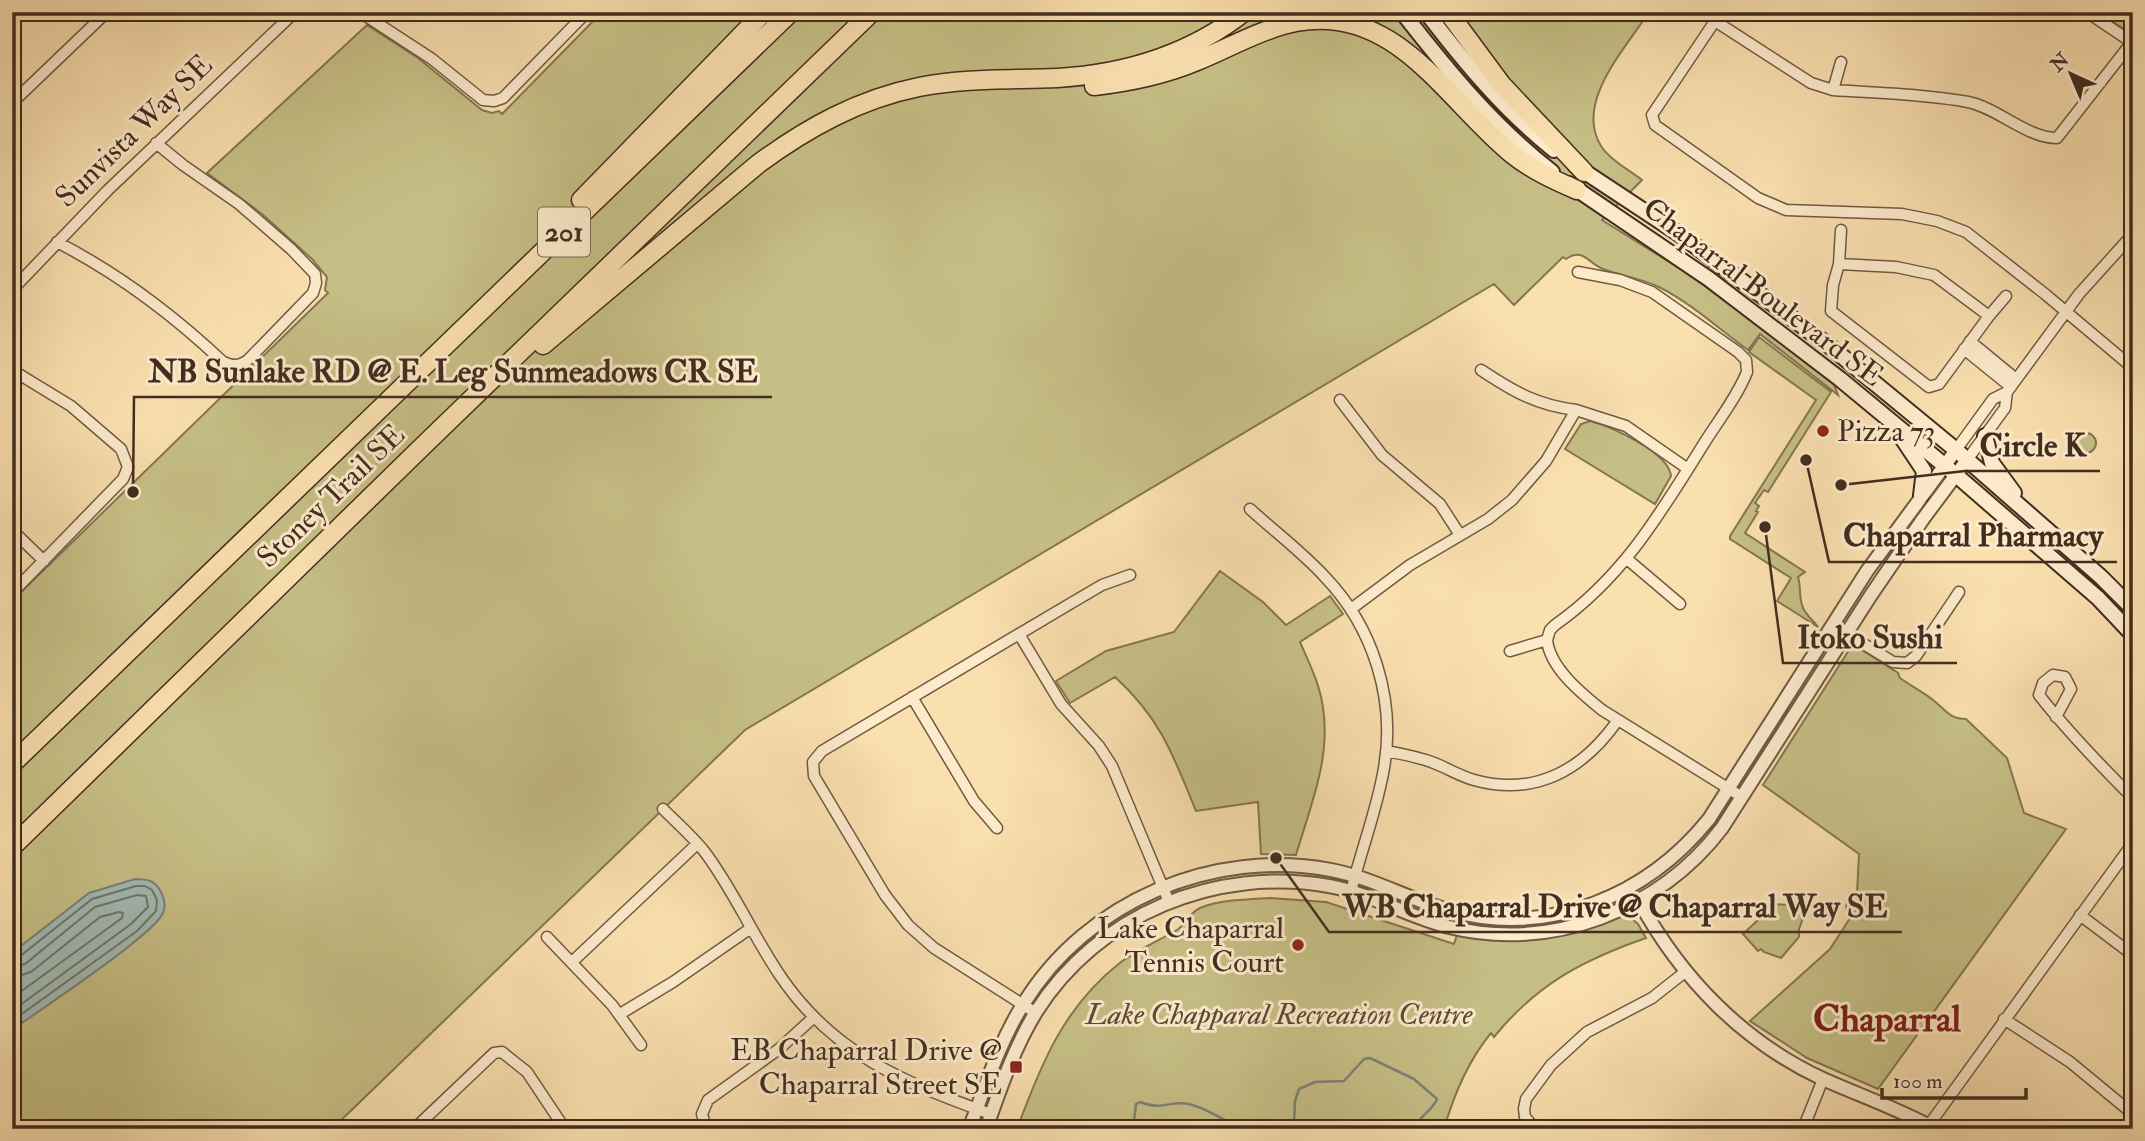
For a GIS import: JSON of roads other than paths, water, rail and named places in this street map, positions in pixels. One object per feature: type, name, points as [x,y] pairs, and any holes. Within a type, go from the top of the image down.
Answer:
[{"type":"highway","points":[[336,453],[764,12]]},
{"type":"highway","name":"Stoney Trail SE","points":[[12,764],[791,12]]},
{"type":"highway","name":"Stoney Trail SE","points":[[12,847],[872,12]]},
{"type":"highway","points":[[426,443],[758,164],[817,124],[858,105],[904,90],[985,79],[1088,75],[1128,68],[1192,46],[1244,12]]},
{"type":"highway","points":[[1448,12],[1502,85],[1584,172]]},
{"type":"highway","points":[[933,85],[1080,86],[1128,82],[1180,68],[1287,24],[1339,21],[1374,32],[1400,47],[1421,64],[1479,125],[1512,155],[1540,173],[1577,190]]},
{"type":"main road","name":"Chaparral Boulevard SE","points":[[1402,12],[1454,79],[1495,124],[1523,149],[1577,190],[1709,279],[1791,341],[1956,475],[2098,598],[2133,635]]},
{"type":"main road","name":"Chaparral Boulevard SE","points":[[1426,12],[1467,65],[1506,108],[1539,137],[1584,172],[1679,234],[1770,301],[1956,450],[2133,609]]},
{"type":"main road","points":[[1889,420],[1922,467],[1924,476],[1921,495]]},
{"type":"main road","points":[[1985,436],[1992,463],[2032,517]]},
{"type":"street","points":[[12,103],[107,12]]},
{"type":"street","name":"Sunvista Way SE","points":[[12,290],[156,143],[295,12]]},
{"type":"street","points":[[360,12],[406,40],[447,69],[483,100],[489,101],[503,98],[585,13]]},
{"type":"street","points":[[2087,12],[2132,42],[2057,138],[2044,138],[2011,119],[1970,103],[1833,90],[1811,83],[1718,17],[1652,114],[1655,125],[1758,198],[1786,210],[1902,214],[1937,221],[1966,232],[2133,368]]},
{"type":"street","points":[[1833,90],[1841,62]]},
{"type":"street","points":[[57,242],[121,278],[161,307],[222,361],[240,365],[248,360],[313,293],[315,274],[256,218],[156,143]]},
{"type":"street","points":[[1841,230],[1839,264],[1833,285],[1831,311],[1929,387],[1939,384],[2006,296]]},
{"type":"street","points":[[970,1129],[1001,1046],[1023,1004],[1049,968],[1087,932],[1128,904],[1163,887],[1217,871],[1262,865],[1320,868],[1355,876],[1452,911],[1505,918],[1546,916],[1574,911],[1632,887],[1662,867],[1709,819],[1880,552],[1921,495],[1993,399],[2011,386],[2065,311],[2133,234]]},
{"type":"street","points":[[1839,264],[1896,267],[1934,275],[1989,317]]},
{"type":"street","points":[[1578,272],[1630,283],[1658,295],[1738,352],[1747,363],[1747,372],[1688,469],[1627,559],[1592,596],[1550,630],[1550,653],[1577,688],[1602,710],[1742,797]]},
{"type":"street","points":[[1967,345],[2011,386]]},
{"type":"street","points":[[12,370],[71,406],[121,449],[128,467],[123,479],[12,593]]},
{"type":"street","points":[[1481,370],[1532,400],[1626,426],[1688,469]]},
{"type":"street","points":[[986,1129],[1016,1051],[1036,1013],[1066,973],[1091,949],[1128,922],[1169,902],[1219,887],[1265,881],[1308,883],[1351,892],[1449,927],[1505,934],[1542,932],[1575,926],[1639,901],[1668,883],[1694,860],[1717,834],[1894,559],[2005,408],[2011,386]]},
{"type":"street","points":[[1340,400],[1381,455],[1440,504],[1460,535]]},
{"type":"street","points":[[1351,609],[1410,565],[1488,519],[1523,489],[1546,461],[1576,410]]},
{"type":"street","points":[[1250,509],[1318,569],[1351,609],[1369,643],[1379,672],[1387,715],[1387,751],[1380,789],[1351,892]]},
{"type":"street","points":[[12,530],[44,561]]},
{"type":"street","points":[[1627,559],[1680,604]]},
{"type":"street","points":[[1036,1013],[934,948],[908,925],[881,889],[813,771],[813,762],[822,751],[912,697],[1102,585],[1130,575]]},
{"type":"street","points":[[1833,625],[1893,663],[1906,663],[1916,656],[1959,592]]},
{"type":"street","points":[[1019,634],[1057,698],[1074,721],[1099,746],[1112,766],[1169,902]]},
{"type":"street","points":[[1510,652],[1548,640]]},
{"type":"street","points":[[912,697],[974,802],[997,828]]},
{"type":"street","points":[[2056,718],[2133,798]]},
{"type":"street","points":[[1387,751],[1422,759],[1472,779],[1521,785],[1553,776],[1575,765],[1594,750],[1618,720]]},
{"type":"street","points":[[663,809],[714,866],[779,975],[814,1017],[845,1046],[915,1086],[991,1114]]},
{"type":"street","points":[[1632,887],[1661,940],[1685,972],[1720,1009],[1779,1056],[1823,1079],[1932,1127],[2004,1019],[2133,843]]},
{"type":"street","points":[[572,962],[697,844]]},
{"type":"street","points":[[2080,915],[2133,955]]},
{"type":"street","points":[[620,1014],[663,989],[751,928]]},
{"type":"street","points":[[547,937],[620,1014],[642,1045]]},
{"type":"street","points":[[1546,1129],[1530,1123],[1525,1117],[1524,1108],[1526,1099],[1550,1065],[1587,1032],[1653,998],[1685,972]]},
{"type":"street","points":[[706,1129],[702,1114],[708,1100],[779,1049],[814,1017]]},
{"type":"street","points":[[2004,1019],[2070,1062],[2133,1114]]},
{"type":"street","points":[[414,1129],[494,1053],[502,1052],[527,1072],[565,1129]]},
{"type":"street","points":[[1803,1129],[1823,1079]]},
{"type":"water","points":[[135,879],[153,883],[162,894],[164,910],[155,924],[118,955],[12,1030],[12,953],[89,893]]},
{"type":"waterway","points":[[1294,1123],[1295,1101],[1299,1089],[1315,1082],[1344,1081],[1364,1059],[1370,1058],[1414,1079],[1437,1099],[1414,1129]]},
{"type":"waterway","points":[[1133,1129],[1136,1104],[1140,1102],[1155,1106],[1189,1104],[1240,1127],[1266,1120],[1286,1129]]},
{"type":"place","name":"Pizza 73","points":[[1823,431]]},
{"type":"place","name":"Chaparral Pharmacy","points":[[1806,460]]},
{"type":"place","name":"Circle K","points":[[1841,485]]},
{"type":"place","name":"NB Sunlake RD @ E. Leg Sunmeadows CR SE","points":[[133,492]]},
{"type":"place","name":"Itoko Sushi","points":[[1765,527]]},
{"type":"place","name":"WB Chaparral Drive @ Chaparral Way SE","points":[[1276,858]]},
{"type":"place","name":"Lake Chaparral Tennis Court","points":[[1298,945]]},
{"type":"place","name":"EB Chaparral Drive @ Chaparral Street SE","points":[[1016,1067]]},
{"type":"district","name":"Chaparral","points":[[1887,1019]]},
{"type":"park label","name":"Lake Chapparal Recreation Centre","points":[[1279,1014]]}]
